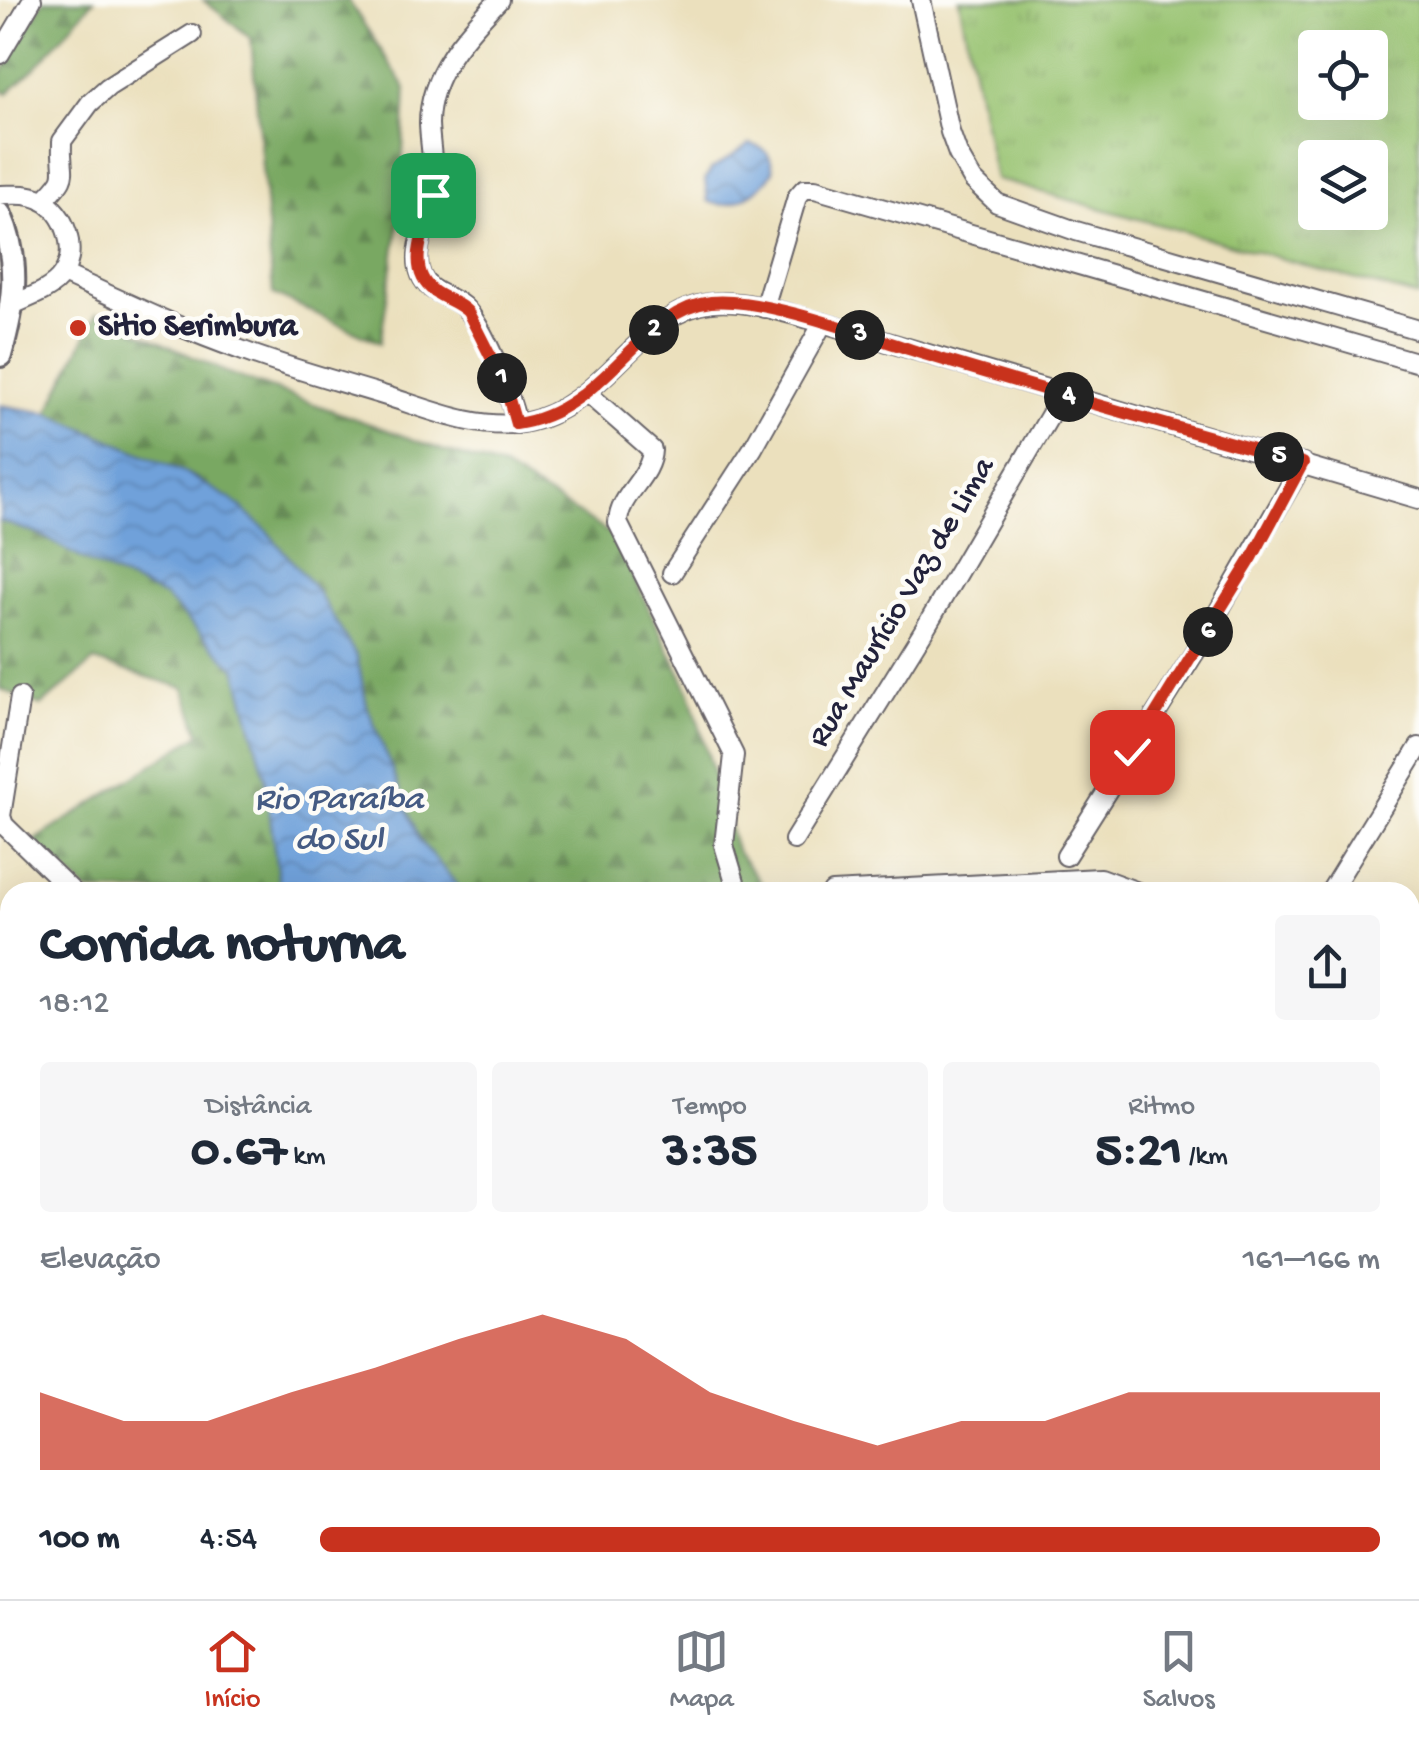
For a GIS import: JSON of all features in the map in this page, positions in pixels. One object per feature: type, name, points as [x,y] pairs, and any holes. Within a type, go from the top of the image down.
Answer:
[{"type":"main road","points":[[0,215],[11,245],[15,280],[14,304],[0,355]]},
{"type":"street","points":[[0,54],[32,0]]},
{"type":"street","points":[[499,0],[459,45],[438,80],[430,111],[433,195],[418,267],[434,291],[459,303],[475,323],[510,397],[516,424]]},
{"type":"street","points":[[921,0],[958,154],[973,180],[997,202],[1094,236],[1419,330]]},
{"type":"street","points":[[43,201],[63,182],[62,141],[90,103],[108,87],[192,34]]},
{"type":"street","points":[[764,308],[797,197],[804,190],[815,189],[1419,362]]},
{"type":"street","points":[[0,195],[27,195],[43,201],[60,216],[67,234],[69,254],[63,274],[49,287],[14,304]]},
{"type":"street","points":[[63,274],[171,324],[240,350],[460,418],[516,424],[542,419],[587,394],[673,315],[710,302],[764,308],[1419,498]]},
{"type":"street","points":[[672,572],[753,448],[823,323]]},
{"type":"street","points":[[587,394],[652,450],[651,463],[618,510],[618,522],[734,755],[724,845],[735,882]]},
{"type":"street","name":"Rua Maurício Vaz de Lima","points":[[794,840],[927,625],[1062,395]]},
{"type":"street","points":[[1066,856],[1198,650],[1303,463]]},
{"type":"street","points":[[20,697],[1,816],[4,825],[62,882]]},
{"type":"street","points":[[1336,882],[1419,747]]},
{"type":"street","points":[[1023,882],[1100,878],[1115,882]]},
{"type":"green space","points":[[44,0],[94,0],[7,94],[0,89],[0,76]]},
{"type":"green space","points":[[203,0],[348,0],[406,88],[400,216],[380,343],[273,294],[251,38]]},
{"type":"green space","points":[[959,0],[1419,0],[1419,297],[995,179]]},
{"type":"green space","points":[[97,313],[228,373],[503,468],[613,535],[690,693],[736,850],[760,882],[455,882],[420,841],[367,706],[357,657],[199,479],[48,413]]},
{"type":"green space","points":[[0,521],[41,535],[86,561],[166,597],[237,670],[265,776],[279,882],[77,882],[34,841],[200,734],[184,688],[94,661],[41,706],[0,689]]},
{"type":"water","points":[[750,144],[769,156],[773,171],[768,178],[735,202],[708,201],[705,180],[711,170]]},
{"type":"water","name":"Rio Paraíba do Sul","points":[[0,405],[48,413],[182,471],[232,500],[266,530],[317,591],[357,657],[367,706],[420,841],[455,882],[279,882],[265,776],[237,670],[165,597],[86,561],[41,535],[0,521]]},
{"type":"place","name":"Sitio Serimbura","points":[[78,328]]},
{"type":"route","points":[[433,195],[418,267],[434,291],[459,303],[475,323],[510,397],[516,424],[542,419],[582,398],[673,315],[710,302],[731,302],[823,323],[1303,463],[1198,650],[1132,752]]}]
